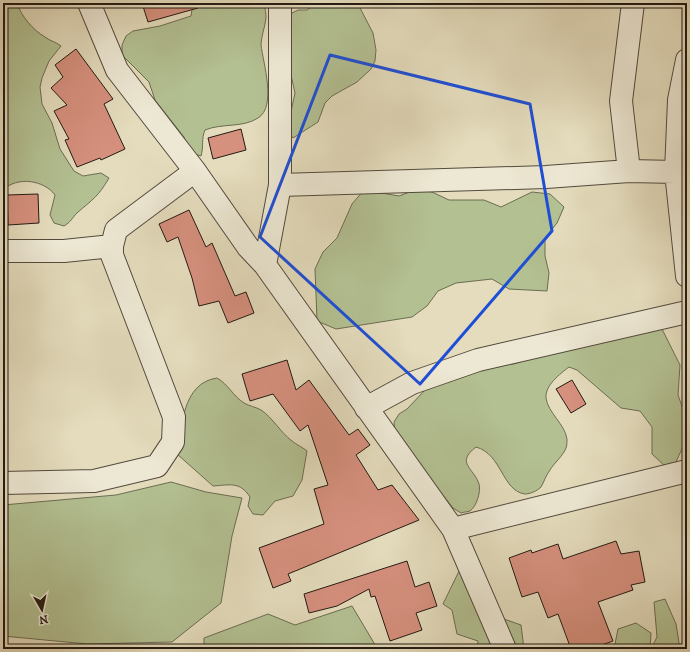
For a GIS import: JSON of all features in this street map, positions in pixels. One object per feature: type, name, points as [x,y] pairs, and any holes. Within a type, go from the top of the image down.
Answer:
[{"type":"street","points":[[89,3],[117,70],[195,171],[248,246],[265,265],[454,529],[505,649]]},
{"type":"street","points":[[265,265],[280,184],[280,3]]},
{"type":"street","points":[[629,171],[621,101],[633,3]]},
{"type":"street","points":[[687,60],[679,100],[676,172],[687,276]]},
{"type":"street","points":[[3,483],[94,481],[157,466],[173,442],[174,417],[112,255],[112,246],[116,230],[195,171]]},
{"type":"street","points":[[280,184],[546,177],[629,171],[676,172]]},
{"type":"street","points":[[3,251],[64,251],[112,246]]},
{"type":"street","points":[[366,408],[412,383],[478,360],[687,312]]},
{"type":"street","points":[[454,529],[687,471]]},
{"type":"highlighted area","points":[[330,55],[530,104],[552,231],[420,384],[260,237]]},
{"type":"green space","points":[[3,3],[17,3],[24,18],[32,27],[61,46],[49,61],[42,78],[40,87],[42,104],[52,123],[60,149],[74,171],[83,176],[101,173],[109,178],[102,190],[64,226],[54,223],[50,215],[55,195],[44,186],[37,183],[23,181],[15,183],[3,190]]},
{"type":"green space","points":[[193,3],[264,3],[266,16],[261,45],[268,95],[264,112],[258,118],[246,123],[205,130],[201,156],[192,153],[184,137],[155,100],[149,82],[122,55],[122,45],[126,36],[133,31],[160,26],[191,16]]},
{"type":"green space","points":[[316,3],[351,3],[359,6],[373,33],[376,50],[375,61],[371,69],[357,82],[332,96],[325,103],[318,122],[293,138],[287,130],[295,93],[291,75],[290,14],[298,10],[307,10]]},
{"type":"green space","points":[[364,190],[399,196],[415,190],[432,192],[449,200],[484,200],[501,207],[532,192],[550,194],[564,207],[557,223],[545,238],[545,256],[549,273],[547,291],[509,289],[492,279],[456,283],[438,291],[427,306],[412,317],[336,329],[317,321],[315,269],[323,252],[337,238],[352,204]]},
{"type":"green space","points":[[659,323],[680,365],[678,395],[687,420],[687,438],[675,464],[666,467],[652,454],[652,427],[640,411],[621,408],[577,370],[569,367],[550,384],[546,393],[547,403],[566,434],[566,447],[541,487],[531,493],[525,494],[517,491],[511,486],[491,457],[485,451],[476,447],[467,457],[466,462],[477,478],[479,484],[479,494],[472,509],[461,513],[453,508],[422,471],[407,445],[395,431],[394,422],[399,414],[407,409],[425,390],[433,385],[485,366],[521,362],[527,354]]},
{"type":"green space","points":[[217,378],[244,403],[265,413],[288,437],[307,451],[302,480],[293,496],[275,501],[263,515],[253,514],[248,506],[250,497],[242,488],[234,485],[213,486],[177,454],[183,419],[190,397],[197,388],[205,382]]},
{"type":"green space","points":[[171,482],[206,492],[242,498],[232,536],[221,603],[172,642],[87,644],[3,636],[3,505],[116,495]]},
{"type":"green space","points":[[463,563],[499,649],[477,649],[478,641],[457,634],[452,610],[443,604]]},
{"type":"green space","points":[[665,599],[676,624],[680,649],[651,649],[657,637],[654,602]]},
{"type":"green space","points":[[352,606],[377,648],[389,649],[204,649],[204,638],[268,614],[295,625]]},
{"type":"green space","points":[[501,618],[521,625],[524,649],[510,649]]},
{"type":"green space","points":[[636,623],[651,633],[650,649],[614,649],[618,629]]},
{"type":"building","points":[[142,3],[197,3],[198,8],[148,22]]},
{"type":"building","points":[[76,49],[113,99],[104,104],[125,149],[101,160],[100,158],[77,167],[65,140],[69,139],[54,111],[67,105],[51,88],[63,77],[55,65]]},
{"type":"building","points":[[241,129],[246,150],[213,159],[208,138]]},
{"type":"building","points":[[38,194],[39,223],[8,225],[7,195]]},
{"type":"building","points":[[189,210],[206,247],[212,243],[235,296],[246,292],[254,313],[228,323],[219,301],[199,306],[192,278],[178,237],[167,242],[159,224]]},
{"type":"building","points":[[287,360],[296,390],[309,380],[349,435],[358,429],[370,445],[356,455],[378,490],[392,485],[419,520],[288,574],[291,581],[273,588],[259,548],[324,524],[314,489],[328,485],[308,425],[300,431],[273,394],[250,401],[242,374]]},
{"type":"building","points":[[572,380],[586,404],[571,413],[556,389]]},
{"type":"building","points":[[616,541],[621,554],[639,551],[645,582],[631,585],[633,590],[598,602],[613,641],[591,649],[571,649],[558,614],[548,618],[538,592],[522,597],[509,558],[531,550],[532,553],[558,544],[563,559]]},
{"type":"building","points":[[407,561],[415,587],[429,582],[437,606],[416,613],[422,630],[390,641],[375,596],[371,597],[369,589],[337,606],[309,613],[304,594]]}]
